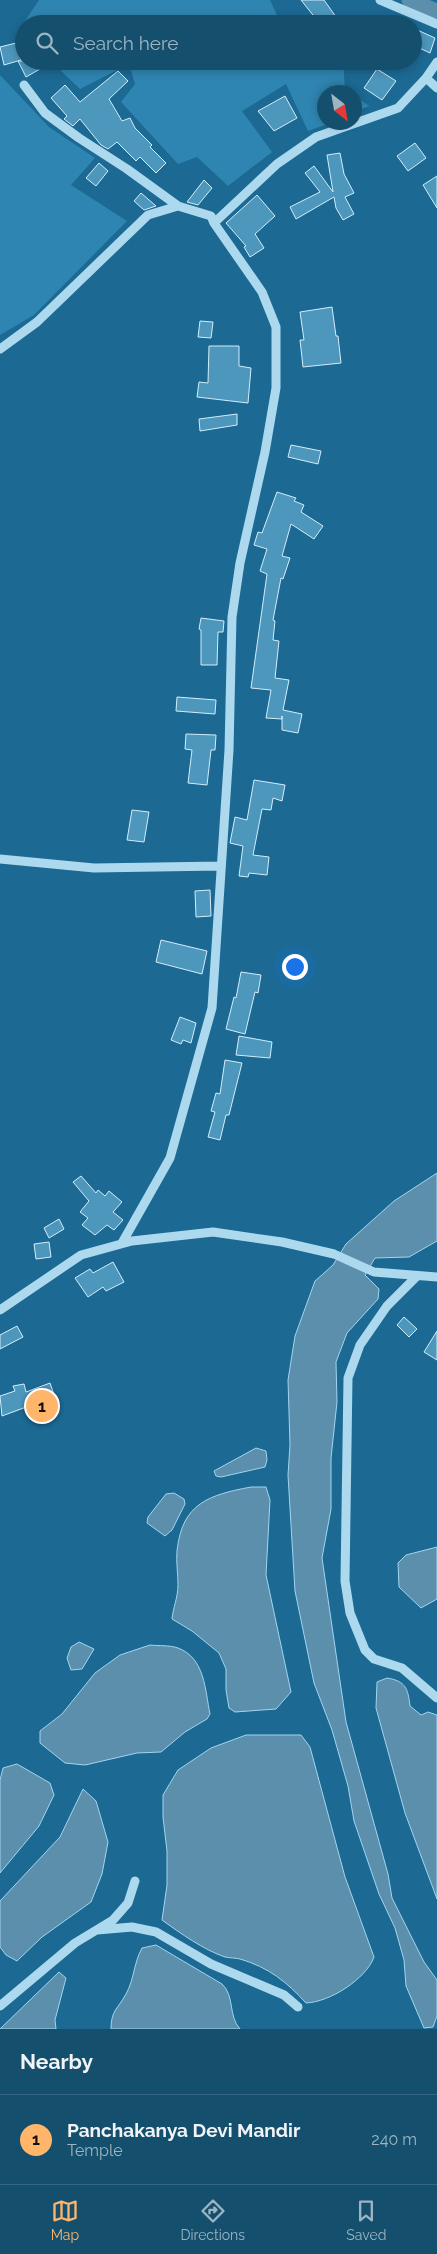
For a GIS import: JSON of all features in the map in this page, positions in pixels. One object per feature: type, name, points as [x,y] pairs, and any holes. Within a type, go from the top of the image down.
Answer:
[{"type":"street","points":[[380,0],[416,15]]},
{"type":"street","points":[[422,18],[437,24]]},
{"type":"street","points":[[214,222],[277,164],[316,136],[398,108],[426,78],[437,62]]},
{"type":"street","points":[[426,78],[437,88]]},
{"type":"street","points":[[24,84],[46,113],[178,206],[211,216],[262,292],[276,327],[276,388],[265,452],[240,563],[232,617],[229,750],[212,1008],[170,1158],[122,1243]]},
{"type":"street","points":[[0,349],[37,322],[148,215],[178,206]]},
{"type":"street","points":[[0,858],[94,868],[220,866]]},
{"type":"street","points":[[0,1310],[82,1255],[132,1240],[213,1232],[282,1242],[334,1254],[374,1272],[437,1277]]},
{"type":"street","points":[[416,1276],[387,1306],[360,1345],[348,1378],[345,1581],[350,1613],[364,1650],[374,1659],[402,1668],[437,1698]]},
{"type":"street","points":[[0,2006],[75,1943],[113,1920],[128,1903],[135,1881]]},
{"type":"street","points":[[97,1930],[132,1927],[156,1932],[211,1964],[284,1996],[298,2007]]},
{"type":"shaded area","points":[[39,0],[270,0],[277,15],[29,15]]},
{"type":"shaded area","points":[[62,70],[117,70],[80,89]]},
{"type":"shaded area","points":[[131,70],[344,70],[345,85],[317,85],[317,128],[308,131],[286,84],[242,111],[272,152],[228,186],[197,157],[178,164],[121,102],[135,84]]},
{"type":"shaded area","points":[[0,75],[49,127],[95,158],[71,185],[127,221],[34,315],[0,335]]},
{"type":"shaded area","points":[[362,101],[369,106],[362,109]]},
{"type":"shaded area","points":[[437,1173],[437,1241],[409,1257],[375,1258],[365,1275],[379,1289],[378,1299],[347,1333],[336,1362],[337,1402],[331,1458],[331,1509],[322,1558],[346,1722],[388,1874],[392,1898],[424,1962],[437,1980],[437,2016],[433,2027],[424,2028],[406,1986],[404,1960],[395,1928],[379,1894],[354,1821],[348,1786],[332,1730],[314,1683],[295,1591],[288,1475],[290,1445],[288,1380],[295,1336],[315,1281],[333,1265],[346,1244],[394,1201]]},
{"type":"shaded area","points":[[256,1448],[266,1451],[267,1460],[265,1467],[221,1477],[216,1476],[214,1471]]},
{"type":"shaded area","points":[[251,1487],[266,1487],[270,1500],[266,1575],[291,1692],[276,1709],[235,1712],[229,1708],[226,1690],[226,1669],[219,1653],[192,1631],[172,1619],[178,1589],[177,1551],[185,1522],[200,1504],[210,1498]]},
{"type":"shaded area","points":[[174,1493],[184,1499],[185,1504],[172,1530],[165,1536],[147,1523],[148,1517],[166,1494]]},
{"type":"shaded area","points":[[437,1547],[437,1599],[421,1608],[399,1587],[398,1563],[406,1555]]},
{"type":"shaded area","points":[[79,1642],[94,1649],[82,1669],[71,1670],[67,1658],[71,1647]]},
{"type":"shaded area","points":[[150,1645],[178,1648],[194,1659],[205,1685],[210,1714],[207,1719],[185,1732],[161,1752],[137,1753],[85,1765],[65,1763],[40,1743],[40,1731],[62,1714],[95,1673],[120,1655]]},
{"type":"shaded area","points":[[387,1678],[398,1681],[405,1687],[410,1706],[421,1715],[428,1712],[437,1715],[437,1899],[405,1813],[376,1708],[377,1682]]},
{"type":"shaded area","points":[[246,1735],[301,1735],[310,1747],[345,1877],[374,1957],[363,1973],[346,1988],[315,2002],[306,2003],[292,1988],[259,1966],[240,1959],[225,1957],[209,1950],[184,1936],[162,1920],[167,1885],[167,1851],[163,1817],[163,1795],[178,1770],[211,1748]]},
{"type":"shaded area","points":[[17,1764],[50,1783],[54,1795],[39,1826],[0,1873],[0,1780],[3,1768]]},
{"type":"shaded area","points":[[83,1789],[96,1801],[108,1842],[102,1874],[91,1902],[42,1937],[17,1961],[6,1955],[0,1947],[0,1901],[60,1837]]},
{"type":"shaded area","points":[[156,1945],[222,1984],[229,1994],[234,2018],[240,2029],[111,2029],[114,2014],[129,1989],[142,1948]]},
{"type":"shaded area","points":[[59,1972],[66,1978],[55,2020],[56,2029],[0,2029]]},
{"type":"building","points":[[301,0],[324,0],[335,15],[313,15]]},
{"type":"building","points":[[422,32],[435,38],[430,53],[422,49]]},
{"type":"building","points":[[15,43],[15,62],[4,65],[0,47]]},
{"type":"building","points":[[22,70],[38,70],[26,77]]},
{"type":"building","points":[[376,70],[396,81],[382,100],[364,88]]},
{"type":"building","points":[[118,71],[128,81],[109,99],[122,121],[130,118],[135,128],[152,145],[150,147],[166,163],[156,173],[140,157],[136,161],[117,142],[108,149],[101,145],[80,119],[73,126],[64,119],[67,116],[51,98],[65,85],[80,102]]},
{"type":"building","points":[[285,96],[297,118],[274,131],[258,111]]},
{"type":"building","points":[[415,143],[426,158],[408,171],[397,156]]},
{"type":"building","points":[[340,153],[344,174],[354,193],[345,197],[354,214],[343,220],[336,208],[334,197],[296,219],[290,207],[320,192],[305,173],[314,166],[333,192],[327,155]]},
{"type":"building","points":[[99,163],[108,171],[96,186],[86,178]]},
{"type":"building","points":[[437,176],[437,208],[423,185]]},
{"type":"building","points":[[204,180],[212,188],[198,205],[187,202]]},
{"type":"building","points":[[141,193],[156,206],[144,210],[134,201]]},
{"type":"building","points":[[257,195],[275,216],[255,234],[264,248],[250,257],[244,247],[246,246],[226,223]]},
{"type":"building","points":[[332,307],[341,363],[303,367],[300,340],[304,340],[300,312]]},
{"type":"building","points":[[200,321],[213,322],[211,338],[198,337]]},
{"type":"building","points":[[209,346],[239,346],[239,366],[251,368],[248,403],[197,397],[199,382],[208,383]]},
{"type":"building","points":[[237,414],[237,425],[200,431],[199,419]]},
{"type":"building","points":[[291,445],[321,451],[318,464],[288,457]]},
{"type":"building","points":[[277,492],[296,498],[294,501],[304,505],[301,512],[323,526],[314,539],[291,524],[282,556],[290,558],[283,579],[281,578],[273,620],[275,621],[273,640],[279,641],[275,678],[289,680],[283,710],[302,714],[298,733],[282,730],[282,719],[266,718],[271,690],[251,688],[267,574],[260,571],[267,549],[254,545],[258,532],[262,533]]},
{"type":"building","points":[[201,618],[224,621],[223,632],[218,632],[217,665],[201,665],[201,630],[199,629]]},
{"type":"building","points":[[177,697],[216,700],[215,714],[176,711]]},
{"type":"building","points":[[186,734],[216,735],[215,750],[211,750],[207,785],[188,783],[192,750],[185,749]]},
{"type":"building","points":[[254,780],[285,785],[282,801],[273,798],[271,810],[262,809],[253,855],[269,857],[267,875],[249,873],[248,877],[239,876],[243,846],[230,843],[235,817],[247,820]]},
{"type":"building","points":[[132,810],[149,812],[144,842],[127,840]]},
{"type":"building","points":[[210,890],[211,916],[196,917],[195,891]]},
{"type":"building","points":[[161,940],[207,951],[202,974],[156,962]]},
{"type":"building","points":[[241,972],[261,975],[258,993],[255,992],[245,1034],[226,1029],[234,997],[236,998]]},
{"type":"building","points":[[180,1017],[196,1023],[191,1043],[183,1040],[181,1044],[171,1040]]},
{"type":"building","points":[[239,1036],[272,1042],[270,1058],[236,1055]]},
{"type":"building","points":[[225,1060],[242,1063],[229,1115],[226,1115],[220,1140],[208,1137],[215,1112],[211,1111],[216,1093],[220,1094]]},
{"type":"building","points":[[81,1176],[96,1193],[98,1190],[105,1196],[109,1191],[122,1202],[113,1212],[123,1220],[114,1230],[107,1225],[95,1235],[82,1225],[88,1218],[80,1212],[89,1201],[73,1182]]},
{"type":"building","points":[[59,1219],[64,1229],[49,1238],[44,1228]]},
{"type":"building","points":[[49,1242],[51,1257],[36,1259],[34,1244]]},
{"type":"building","points":[[113,1262],[124,1282],[106,1291],[103,1287],[88,1297],[75,1278],[90,1269],[93,1273]]},
{"type":"building","points":[[404,1317],[417,1329],[409,1337],[397,1325]]},
{"type":"building","points":[[17,1326],[23,1337],[0,1349],[0,1335]]},
{"type":"building","points":[[437,1331],[437,1360],[424,1352]]},
{"type":"building","points":[[50,1383],[57,1403],[39,1409],[37,1403],[2,1416],[0,1396],[15,1391],[13,1386],[24,1384],[26,1392]]},
{"type":"waterway","points":[[409,0],[437,11]]},
{"type":"place","name":"Panchakanya Devi Mandir","points":[[42,1406]]}]
